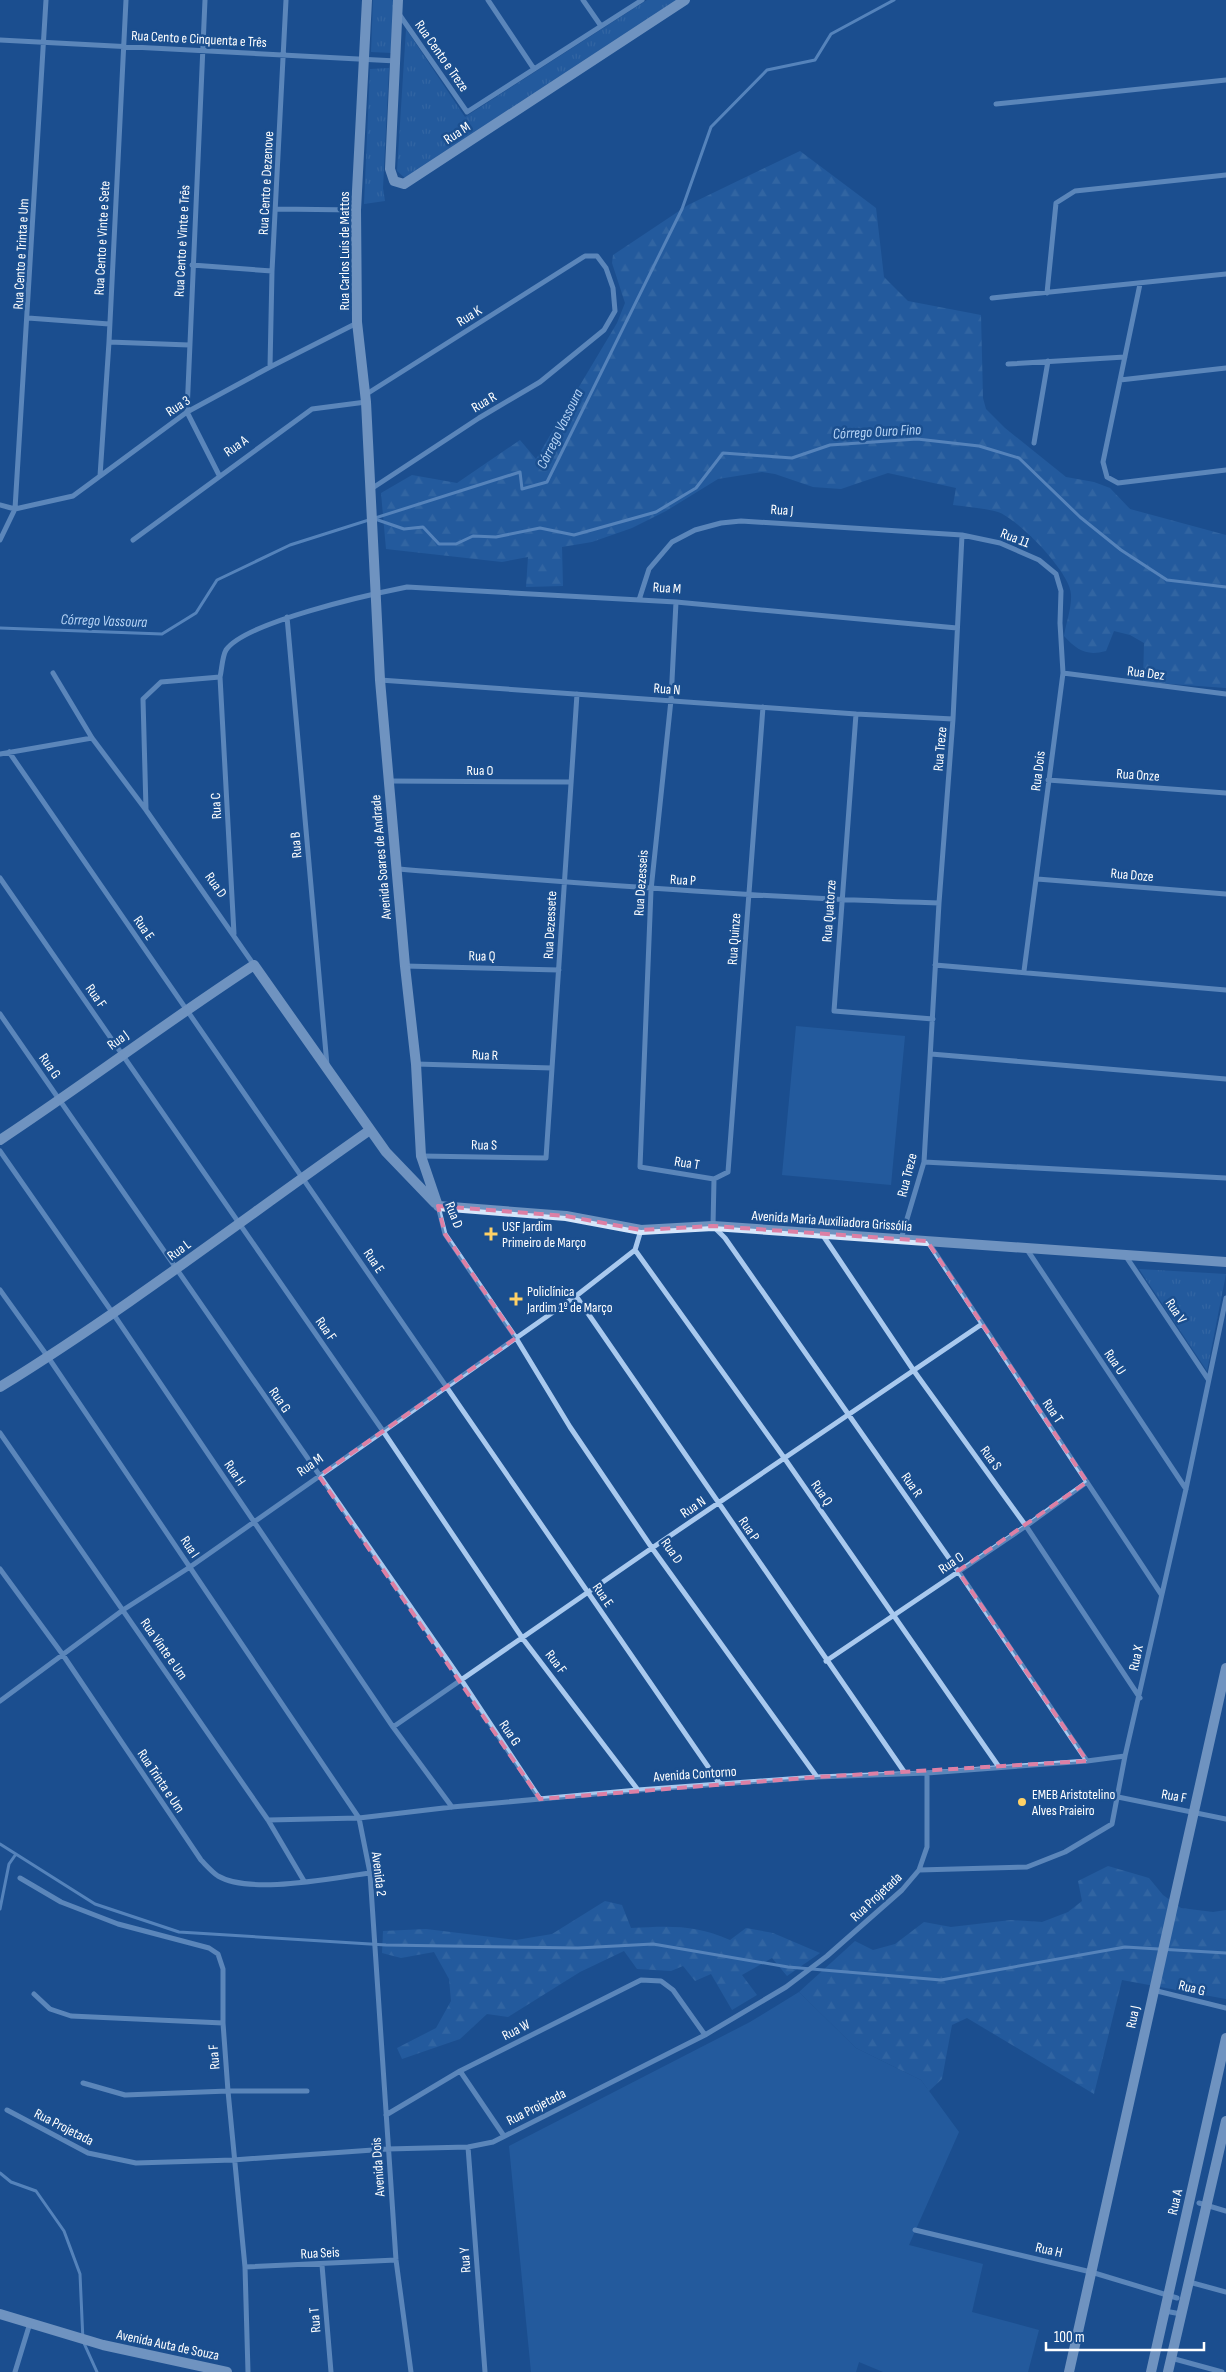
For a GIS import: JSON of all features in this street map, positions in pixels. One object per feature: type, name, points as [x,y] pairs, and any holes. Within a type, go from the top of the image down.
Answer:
[{"type":"street","name":"Rua Cento e Trinta e Um","points":[[15,510],[46,0]]},
{"type":"street","name":"Rua Cento e Vinte e Sete","points":[[100,476],[109,342],[126,0]]},
{"type":"street","name":"Rua Cento e Vinte e Três","points":[[204,0],[187,412],[219,475]]},
{"type":"street","name":"Rua Cento e Dezenove","points":[[270,366],[272,271],[277,209],[286,0]]},
{"type":"street","name":"Rua Carlos Luís de Mattos","points":[[367,0],[356,210],[357,322],[366,398],[371,488],[370,502]]},
{"type":"street","name":"Rua M","points":[[398,0],[390,169],[394,181],[404,184],[685,0]]},
{"type":"street","points":[[488,0],[534,69]]},
{"type":"street","points":[[583,0],[601,26]]},
{"type":"street","name":"Rua M","points":[[467,112],[642,0]]},
{"type":"street","name":"Rua Cento e Treze","points":[[398,12],[467,112]]},
{"type":"street","name":"Rua Cento e Cinquenta e Três","points":[[0,40],[202,49],[396,61]]},
{"type":"street","points":[[996,104],[1226,80]]},
{"type":"street","points":[[1047,293],[1056,204],[1075,191],[1226,175]]},
{"type":"street","points":[[277,209],[356,210]]},
{"type":"street","name":"Rua R","points":[[371,488],[479,418],[540,382],[604,330],[615,311],[613,288],[606,268],[597,256],[585,256]]},
{"type":"street","name":"Rua K","points":[[366,398],[585,256]]},
{"type":"street","points":[[192,264],[272,271]]},
{"type":"street","points":[[992,298],[1226,274]]},
{"type":"street","points":[[1140,284],[1103,462],[1107,477],[1118,483],[1226,470]]},
{"type":"street","points":[[28,318],[109,324]]},
{"type":"street","name":"Rua 3","points":[[15,510],[73,496],[187,412],[270,366],[357,322]]},
{"type":"street","points":[[109,342],[189,344]]},
{"type":"street","points":[[1008,364],[1124,357]]},
{"type":"street","points":[[1034,443],[1048,361]]},
{"type":"street","points":[[1120,380],[1226,368]]},
{"type":"street","name":"Rua A","points":[[133,540],[219,475],[312,409],[366,398]]},
{"type":"street","name":"Avenida Soares de Andrade","points":[[370,502],[388,781],[416,1064],[422,1156],[438,1206]]},
{"type":"street","points":[[0,505],[15,510],[0,540]]},
{"type":"street","name":"Rua J","points":[[639,600],[649,570],[672,542],[695,530],[720,523],[741,521],[962,535]]},
{"type":"street","name":"Rua 11","points":[[962,535],[1000,543],[1039,560],[1056,574]]},
{"type":"street","name":"Rua Treze","points":[[901,1239],[924,1162],[939,903],[953,719],[962,535]]},
{"type":"street","name":"Rua Dois","points":[[1024,971],[1063,673],[1060,624],[1061,591],[1056,574]]},
{"type":"street","name":"Rua M","points":[[375,593],[407,587],[676,602],[957,628]]},
{"type":"street","points":[[146,810],[143,699],[160,682],[220,677],[226,651],[241,638],[287,618],[375,593]]},
{"type":"street","name":"Rua Dezesseis","points":[[640,1167],[651,890],[671,700],[676,602]]},
{"type":"street","name":"Rua B","points":[[287,618],[328,1070]]},
{"type":"street","name":"Rua D","points":[[53,673],[92,738],[234,934],[370,1130],[386,1152],[438,1206],[445,1234],[516,1338],[570,1427],[652,1548],[817,1777]]},
{"type":"street","name":"Rua Dez","points":[[1063,673],[1226,694]]},
{"type":"street","name":"Rua C","points":[[220,677],[234,934]]},
{"type":"street","name":"Rua N","points":[[380,680],[856,714],[953,719]]},
{"type":"street","name":"Rua Dezessete","points":[[546,1158],[577,694]]},
{"type":"street","name":"Rua Quinze","points":[[728,1172],[763,707]]},
{"type":"street","name":"Rua Quatorze","points":[[856,714],[834,1011],[933,1019]]},
{"type":"street","points":[[0,754],[92,738]]},
{"type":"street","name":"Rua E","points":[[9,752],[720,1784]]},
{"type":"street","name":"Rua Onze","points":[[1048,780],[1226,793]]},
{"type":"street","name":"Rua O","points":[[388,781],[571,782]]},
{"type":"street","name":"Rua P","points":[[397,869],[651,890],[939,903]]},
{"type":"street","name":"Rua F","points":[[0,878],[383,1431],[524,1639],[638,1790]]},
{"type":"street","name":"Rua Doze","points":[[1037,879],[1226,894]]},
{"type":"street","name":"Rua J","points":[[0,1140],[61,1100],[186,1009],[254,965]]},
{"type":"street","points":[[935,965],[1024,971],[1226,990]]},
{"type":"street","name":"Rua Q","points":[[405,966],[559,970]]},
{"type":"street","name":"Rua G","points":[[0,1014],[462,1681],[540,1799]]},
{"type":"street","points":[[931,1054],[1226,1078]]},
{"type":"street","name":"Rua R","points":[[416,1064],[552,1068]]},
{"type":"street","name":"Rua L","points":[[0,1387],[48,1357],[176,1269],[370,1130]]},
{"type":"street","name":"Rua H","points":[[0,1151],[112,1312],[393,1727],[452,1807]]},
{"type":"street","name":"Rua S","points":[[422,1156],[546,1158]]},
{"type":"street","points":[[924,1162],[1226,1178]]},
{"type":"street","name":"Rua T","points":[[640,1167],[714,1179],[728,1172]]},
{"type":"street","points":[[713,1226],[714,1179]]},
{"type":"street","name":"Avenida Maria Auxiliadora Grissólia","points":[[438,1206],[566,1216],[641,1230],[713,1226],[1226,1262]]},
{"type":"street","name":"Rua R","points":[[713,1226],[725,1238],[958,1571],[1087,1762]]},
{"type":"street","points":[[635,1250],[641,1230]]},
{"type":"street","name":"Rua S","points":[[822,1234],[914,1371],[1026,1526],[1140,1698]]},
{"type":"street","name":"Rua T","points":[[927,1241],[1161,1594]]},
{"type":"street","name":"Rua U","points":[[1026,1248],[1186,1489]]},
{"type":"street","name":"Rua M","points":[[0,1701],[123,1610],[190,1567],[576,1296],[635,1250]]},
{"type":"street","name":"Rua Q","points":[[635,1250],[785,1459],[999,1767]]},
{"type":"street","name":"Rua V","points":[[1125,1255],[1208,1379]]},
{"type":"street","name":"Rua I","points":[[0,1290],[48,1357],[360,1818]]},
{"type":"street","name":"Rua P","points":[[576,1296],[905,1774]]},
{"type":"street","name":"Rua X","points":[[919,1870],[1027,1866],[1065,1852],[1112,1824],[1125,1756],[1140,1698],[1226,1298]]},
{"type":"street","name":"Rua N","points":[[393,1727],[982,1324]]},
{"type":"street","name":"Rua Vinte e Um","points":[[0,1433],[268,1820],[304,1881]]},
{"type":"street","name":"Rua O","points":[[826,1661],[1026,1526],[1087,1482]]},
{"type":"street","name":"Rua Trinta e Um","points":[[0,1569],[63,1655],[201,1860],[218,1876],[238,1884],[257,1886],[370,1873]]},
{"type":"street","name":"Rua J","points":[[1069,2372],[1157,1970],[1169,1926],[1226,1668]]},
{"type":"street","name":"Avenida Contorno","points":[[268,1820],[360,1818],[452,1807],[638,1790],[817,1777],[927,1773],[1087,1762],[1125,1756]]},
{"type":"street","name":"Rua Projetada","points":[[7,2110],[88,2153],[136,2163],[234,2160],[387,2149],[468,2147],[493,2142],[705,2035],[798,1979],[827,1956],[902,1890],[919,1870],[927,1847],[927,1773]]},
{"type":"street","name":"Rua F","points":[[1118,1797],[1226,1819]]},
{"type":"street","name":"Avenida 2","points":[[360,1818],[370,1873],[374,1960]]},
{"type":"street","name":"Rua F","points":[[20,1878],[61,1902],[118,1924],[210,1948],[218,1954],[223,1968],[223,2023],[245,2268],[248,2372]]},
{"type":"street","name":"Avenida Dois","points":[[374,1960],[396,2260],[411,2372]]},
{"type":"street","name":"Rua W","points":[[386,2115],[460,2070],[641,1980],[661,1981],[673,1990],[705,2035]]},
{"type":"street","name":"Rua G","points":[[1153,1989],[1226,2008]]},
{"type":"street","points":[[34,1994],[50,2009],[71,2016],[223,2023]]},
{"type":"street","name":"Rua A","points":[[1151,2372],[1165,2311],[1173,2296],[1226,2038]]},
{"type":"street","points":[[460,2070],[504,2136]]},
{"type":"street","points":[[83,2083],[125,2095],[228,2091],[307,2091]]},
{"type":"street","points":[[1168,2372],[1189,2282],[1203,2204],[1226,2121]]},
{"type":"street","name":"Rua Y","points":[[468,2147],[485,2372]]},
{"type":"street","points":[[1203,2204],[1226,2211]]},
{"type":"street","name":"Rua H","points":[[915,2230],[1091,2272],[1173,2296]]},
{"type":"street","name":"Rua Seis","points":[[245,2268],[396,2260]]},
{"type":"street","name":"Rua T","points":[[322,2265],[331,2372]]},
{"type":"street","points":[[1189,2282],[1226,2292]]},
{"type":"street","points":[[1165,2311],[1181,2314]]},
{"type":"street","points":[[0,2314],[30,2323],[15,2372]]},
{"type":"street","name":"Avenida Auta de Souza","points":[[30,2323],[103,2345],[227,2372]]},
{"type":"street","points":[[1171,2358],[1222,2372]]},
{"type":"highlighted area","points":[[438,1206],[566,1216],[641,1230],[713,1226],[927,1241],[1087,1482],[958,1571],[1087,1761],[817,1777],[540,1799],[319,1476],[516,1338],[445,1234]]},
{"type":"green space","points":[[373,0],[395,0],[392,53],[371,52]]},
{"type":"green space","points":[[647,0],[679,0],[406,179],[397,171],[406,29],[465,117]]},
{"type":"green space","points":[[389,68],[383,188],[385,201],[364,204],[370,69]]},
{"type":"green space","points":[[800,151],[876,208],[884,277],[908,301],[981,315],[983,398],[986,409],[1005,428],[1066,477],[1094,482],[1110,488],[1130,509],[1226,535],[1226,688],[1143,682],[1144,643],[1130,635],[1114,631],[1106,651],[1093,653],[1078,649],[1064,636],[1071,599],[1068,584],[1053,560],[1030,535],[998,512],[953,505],[956,488],[888,473],[841,489],[813,487],[775,474],[762,472],[718,479],[666,511],[632,528],[592,542],[562,547],[563,586],[526,587],[528,557],[502,562],[386,549],[381,493],[412,475],[457,483],[520,440],[536,459],[617,323],[625,303],[612,263],[613,255],[688,205]]},
{"type":"green space","points":[[796,1026],[905,1036],[891,1185],[782,1175]]},
{"type":"green space","points":[[1139,1269],[1226,1274],[1207,1371]]},
{"type":"green space","points":[[1108,1866],[1149,1878],[1163,1895],[1181,1908],[1213,1912],[1226,1910],[1226,1999],[1122,1980],[1094,2094],[967,2018],[952,2025],[942,2079],[929,2091],[921,2080],[856,2048],[799,1992],[855,1941],[873,1950],[895,1944],[924,1922],[951,1927],[1011,1920],[1042,1922],[1068,1912],[1082,1901],[1078,1881]]},
{"type":"green space","points":[[605,1901],[622,1905],[631,1928],[681,1927],[705,1931],[730,1940],[746,1928],[773,1933],[820,1953],[787,1976],[772,1958],[742,1975],[757,1995],[732,2010],[711,1974],[695,1981],[683,1966],[671,1971],[637,1969],[624,1951],[580,1972],[508,2017],[487,2014],[460,2039],[402,2059],[397,2048],[436,2028],[451,2001],[449,1979],[434,1952],[401,1958],[382,1953],[383,1931],[426,1929],[516,1940],[552,1934]]},
{"type":"green space","points":[[799,1992],[856,2048],[921,2080],[959,2132],[909,2245],[983,2264],[972,2312],[1039,2330],[1028,2372],[883,2372],[859,2362],[856,2372],[531,2372],[509,2146],[750,2022]]},
{"type":"waterway","name":"Córrego Vassoura","points":[[0,628],[162,634],[196,613],[217,580],[290,545],[520,472],[522,489],[547,482],[682,209],[711,127],[767,70],[815,60],[831,34],[894,0]]},
{"type":"waterway","name":"Córrego Ouro Fino","points":[[375,519],[404,529],[423,527],[439,544],[456,544],[473,536],[496,537],[540,528],[574,535],[656,512],[696,488],[723,453],[792,458],[830,445],[917,439],[979,446],[1019,458],[1080,517],[1121,550],[1167,580],[1226,587]]},
{"type":"waterway","points":[[0,1844],[95,1904],[179,1932],[386,1945],[578,1948],[653,1944],[788,1967],[941,1980],[1125,1947],[1226,1953]]},
{"type":"waterway","points":[[0,1909],[9,1864],[16,1854]]},
{"type":"waterway","points":[[0,2173],[11,2182],[36,2191],[64,2231],[80,2274],[83,2341],[97,2372]]},
{"type":"place","name":"USF Jardim Primeiro de Março","points":[[491,1234]]},
{"type":"place","name":"Policlínica Jardim 1º de Março","points":[[516,1299]]},
{"type":"place","name":"EMEB Aristotelino Alves Praieiro","points":[[1022,1802]]}]
